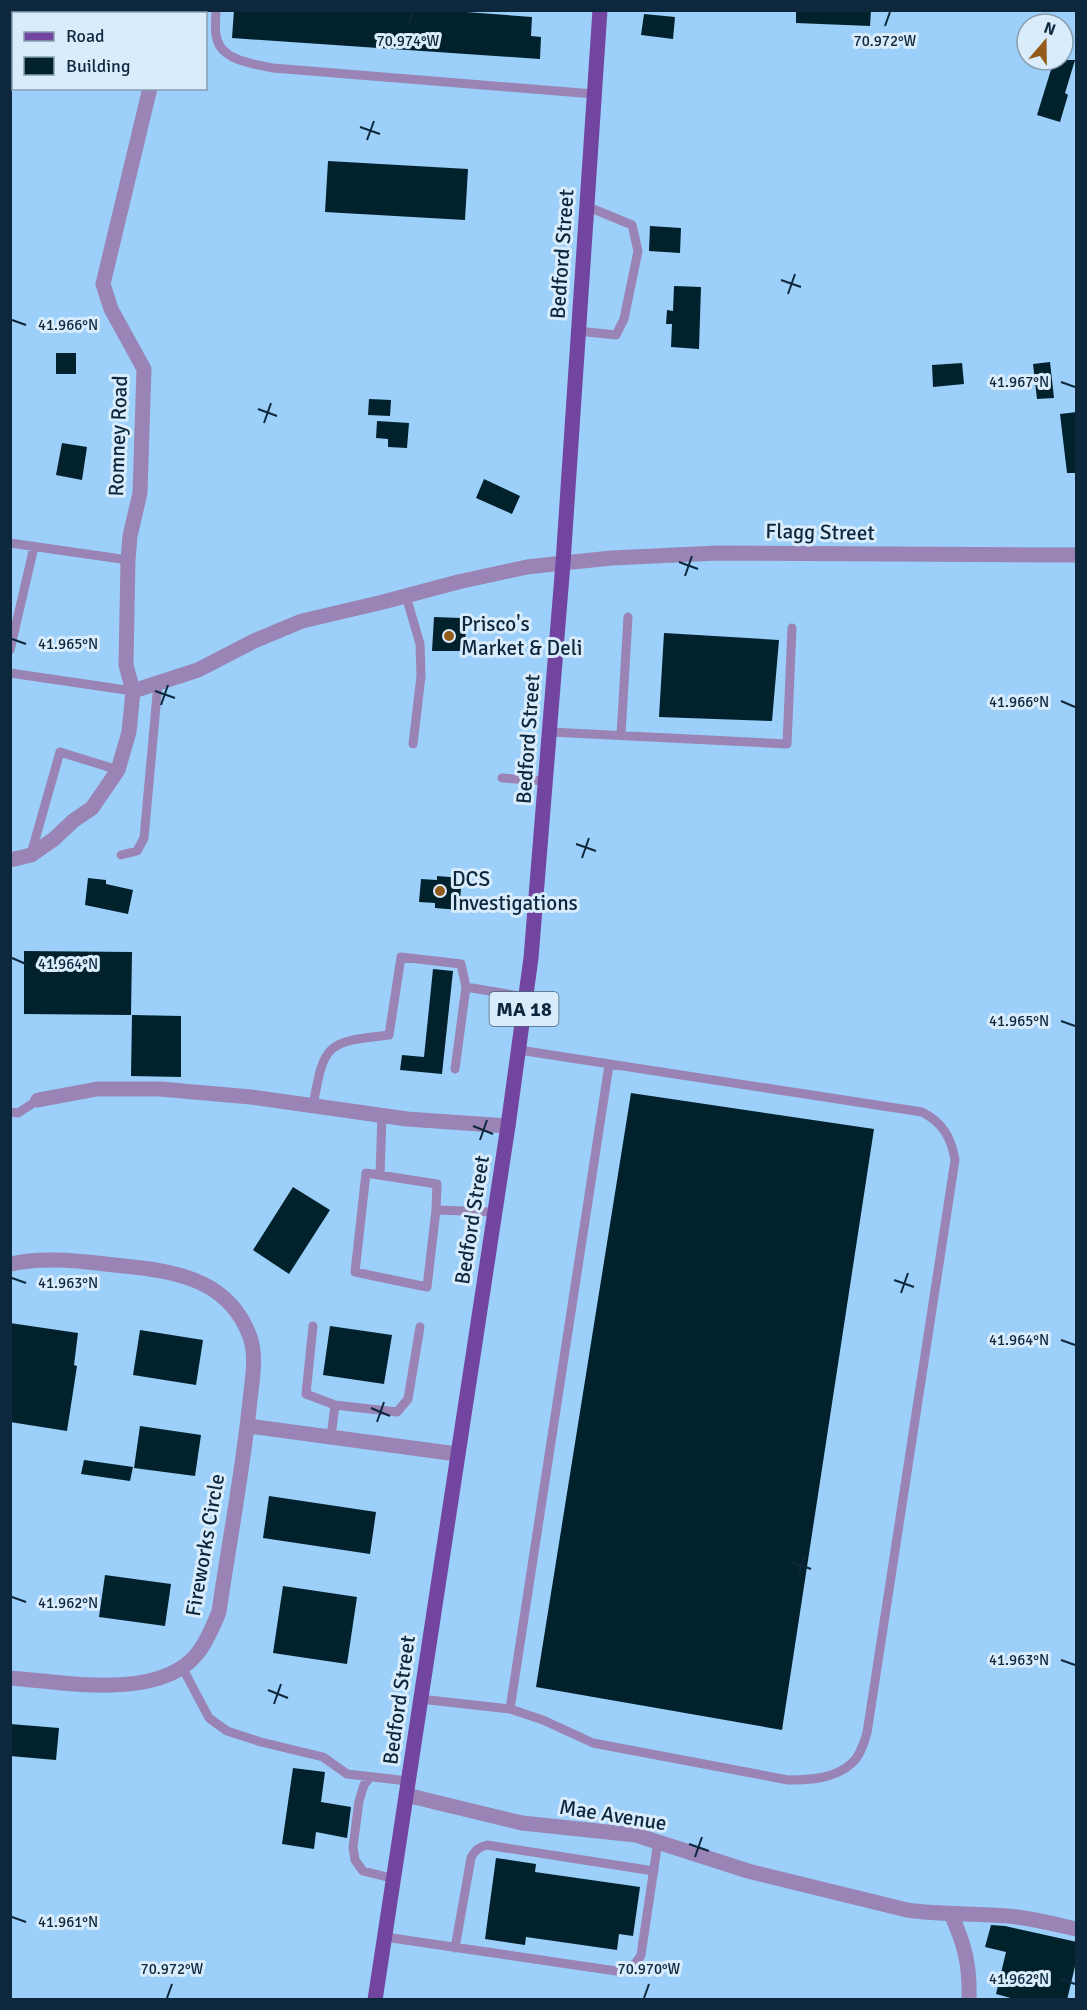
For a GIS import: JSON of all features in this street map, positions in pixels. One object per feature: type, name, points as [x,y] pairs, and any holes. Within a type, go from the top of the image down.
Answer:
[{"type":"main road","name":"Bedford Street","points":[[375,2000],[508,1126],[536,912],[563,563],[600,10]]},
{"type":"street","name":"Romney Road","points":[[10,860],[31,855],[92,808],[118,770],[129,732],[134,691],[126,665],[128,560],[130,536],[140,493],[144,369],[111,309],[103,284],[150,90]]},
{"type":"street","name":"Flagg Street","points":[[563,563],[612,558],[752,552],[1077,555]]},
{"type":"street","points":[[134,691],[198,670],[254,641],[302,621],[497,573],[563,563]]},
{"type":"street","points":[[38,1100],[97,1089],[160,1089],[251,1097],[382,1115],[508,1126]]},
{"type":"street","name":"Fireworks Circle","points":[[10,1264],[29,1260],[54,1259],[159,1269],[182,1274],[202,1282],[223,1296],[239,1316],[250,1338],[254,1363],[248,1426],[219,1612],[197,1654],[166,1677],[142,1683],[115,1686],[10,1678]]},
{"type":"street","points":[[248,1426],[457,1454]]},
{"type":"street","name":"Mae Avenue","points":[[407,1788],[522,1823],[636,1835],[747,1871],[907,1910],[1009,1916],[1077,1929]]},
{"type":"street","points":[[951,1914],[967,1954],[970,1973],[969,2000]]},
{"type":"lane","points":[[216,10],[216,39],[224,51],[244,62],[285,69],[594,94]]},
{"type":"lane","points":[[578,331],[616,335],[624,319],[638,252],[632,225],[586,206]]},
{"type":"lane","points":[[10,543],[128,560]]},
{"type":"lane","points":[[10,650],[34,547]]},
{"type":"lane","points":[[406,596],[420,644],[420,676],[413,744]]},
{"type":"lane","points":[[621,735],[628,617]]},
{"type":"lane","points":[[550,732],[787,744],[792,628]]},
{"type":"lane","points":[[10,673],[134,691]]},
{"type":"lane","points":[[121,855],[137,851],[144,838],[158,684]]},
{"type":"lane","points":[[31,855],[60,752],[118,770]]},
{"type":"lane","points":[[502,778],[546,781]]},
{"type":"lane","points":[[313,1106],[318,1074],[325,1055],[337,1044],[352,1039],[389,1035],[401,957],[461,964],[466,987],[455,1069]]},
{"type":"lane","points":[[466,987],[526,997]]},
{"type":"lane","points":[[420,1699],[510,1709],[543,1720],[593,1743],[788,1780],[812,1780],[836,1773],[853,1763],[867,1733],[955,1160],[952,1144],[943,1128],[934,1118],[922,1112],[519,1050]]},
{"type":"lane","points":[[510,1709],[609,1065]]},
{"type":"lane","points":[[10,1112],[18,1113],[38,1100]]},
{"type":"lane","points":[[380,1175],[382,1115]]},
{"type":"lane","points":[[366,1173],[437,1184],[436,1210],[427,1287],[355,1272],[366,1173]]},
{"type":"lane","points":[[436,1210],[494,1212]]},
{"type":"lane","points":[[313,1326],[306,1394],[335,1405],[397,1412],[408,1399],[420,1327]]},
{"type":"lane","points":[[331,1437],[335,1405]]},
{"type":"lane","points":[[182,1667],[209,1718],[227,1731],[323,1757],[347,1774],[370,1777],[407,1788]]},
{"type":"lane","points":[[370,1777],[364,1785],[359,1801],[353,1847],[355,1860],[363,1871],[394,1879]]},
{"type":"lane","points":[[385,1937],[616,1971],[627,1970],[636,1964],[641,1955],[658,1841]]},
{"type":"lane","points":[[455,1948],[471,1858],[481,1846],[487,1845],[654,1871]]},
{"type":"building","points":[[234,10],[439,10],[532,17],[531,36],[541,37],[540,59],[232,38]]},
{"type":"building","points":[[796,10],[871,10],[870,26],[796,23]]},
{"type":"building","points":[[644,14],[675,17],[673,39],[641,35]]},
{"type":"building","points":[[1050,72],[1071,72],[1065,93],[1068,95],[1060,122],[1037,115]]},
{"type":"building","points":[[328,161],[468,169],[465,220],[325,212]]},
{"type":"building","points":[[650,226],[681,228],[680,253],[649,251]]},
{"type":"building","points":[[674,286],[701,287],[699,349],[671,347],[672,324],[666,324],[667,310],[673,311]]},
{"type":"building","points":[[56,353],[76,353],[76,374],[56,374]]},
{"type":"building","points":[[1050,362],[1054,398],[1037,399],[1033,364]]},
{"type":"building","points":[[962,363],[964,384],[933,387],[932,365]]},
{"type":"building","points":[[369,399],[391,400],[390,416],[368,415]]},
{"type":"building","points":[[1077,412],[1077,473],[1067,473],[1060,414]]},
{"type":"building","points":[[377,421],[409,423],[407,448],[388,447],[388,439],[376,438]]},
{"type":"building","points":[[62,443],[87,447],[82,480],[56,475]]},
{"type":"building","points":[[484,479],[520,496],[512,514],[476,498]]},
{"type":"building","name":"Prisco's Market & Deli","points":[[434,617],[466,620],[465,651],[432,651]]},
{"type":"building","points":[[664,633],[779,640],[772,721],[659,717]]},
{"type":"building","name":"DCS Investigations","points":[[437,876],[462,878],[459,910],[435,908],[435,903],[419,902],[421,879],[437,880]]},
{"type":"building","points":[[88,878],[106,880],[106,884],[133,890],[128,914],[85,905]]},
{"type":"building","points":[[24,951],[132,952],[131,1015],[24,1014]]},
{"type":"building","points":[[433,969],[453,971],[442,1074],[400,1070],[402,1055],[424,1057]]},
{"type":"building","points":[[132,1015],[181,1016],[181,1077],[131,1076]]},
{"type":"building","points":[[631,1093],[874,1129],[782,1730],[536,1687]]},
{"type":"building","points":[[293,1187],[330,1210],[289,1274],[253,1250]]},
{"type":"building","points":[[10,1323],[78,1333],[74,1365],[77,1366],[67,1431],[10,1422]]},
{"type":"building","points":[[330,1326],[392,1335],[384,1384],[323,1375]]},
{"type":"building","points":[[140,1330],[203,1340],[196,1385],[133,1375]]},
{"type":"building","points":[[140,1426],[201,1435],[195,1476],[134,1468]]},
{"type":"building","points":[[84,1460],[133,1467],[130,1481],[81,1474]]},
{"type":"building","points":[[269,1496],[376,1512],[370,1554],[263,1538]]},
{"type":"building","points":[[105,1575],[171,1584],[165,1626],[99,1617]]},
{"type":"building","points":[[283,1586],[357,1597],[347,1664],[273,1653]]},
{"type":"building","points":[[10,1724],[59,1728],[56,1760],[10,1756]]},
{"type":"building","points":[[293,1768],[325,1772],[321,1802],[351,1807],[347,1838],[316,1832],[314,1849],[282,1844]]},
{"type":"building","points":[[496,1858],[536,1864],[535,1872],[640,1887],[633,1936],[619,1934],[617,1950],[526,1937],[525,1945],[485,1939]]},
{"type":"building","points":[[991,1925],[1077,1942],[1077,1958],[1067,2000],[1018,2000],[996,1994],[1006,1952],[985,1947]]},
{"type":"place","name":"Prisco's Market & Deli","points":[[449,636]]},
{"type":"place","name":"DCS Investigations","points":[[440,891]]}]
